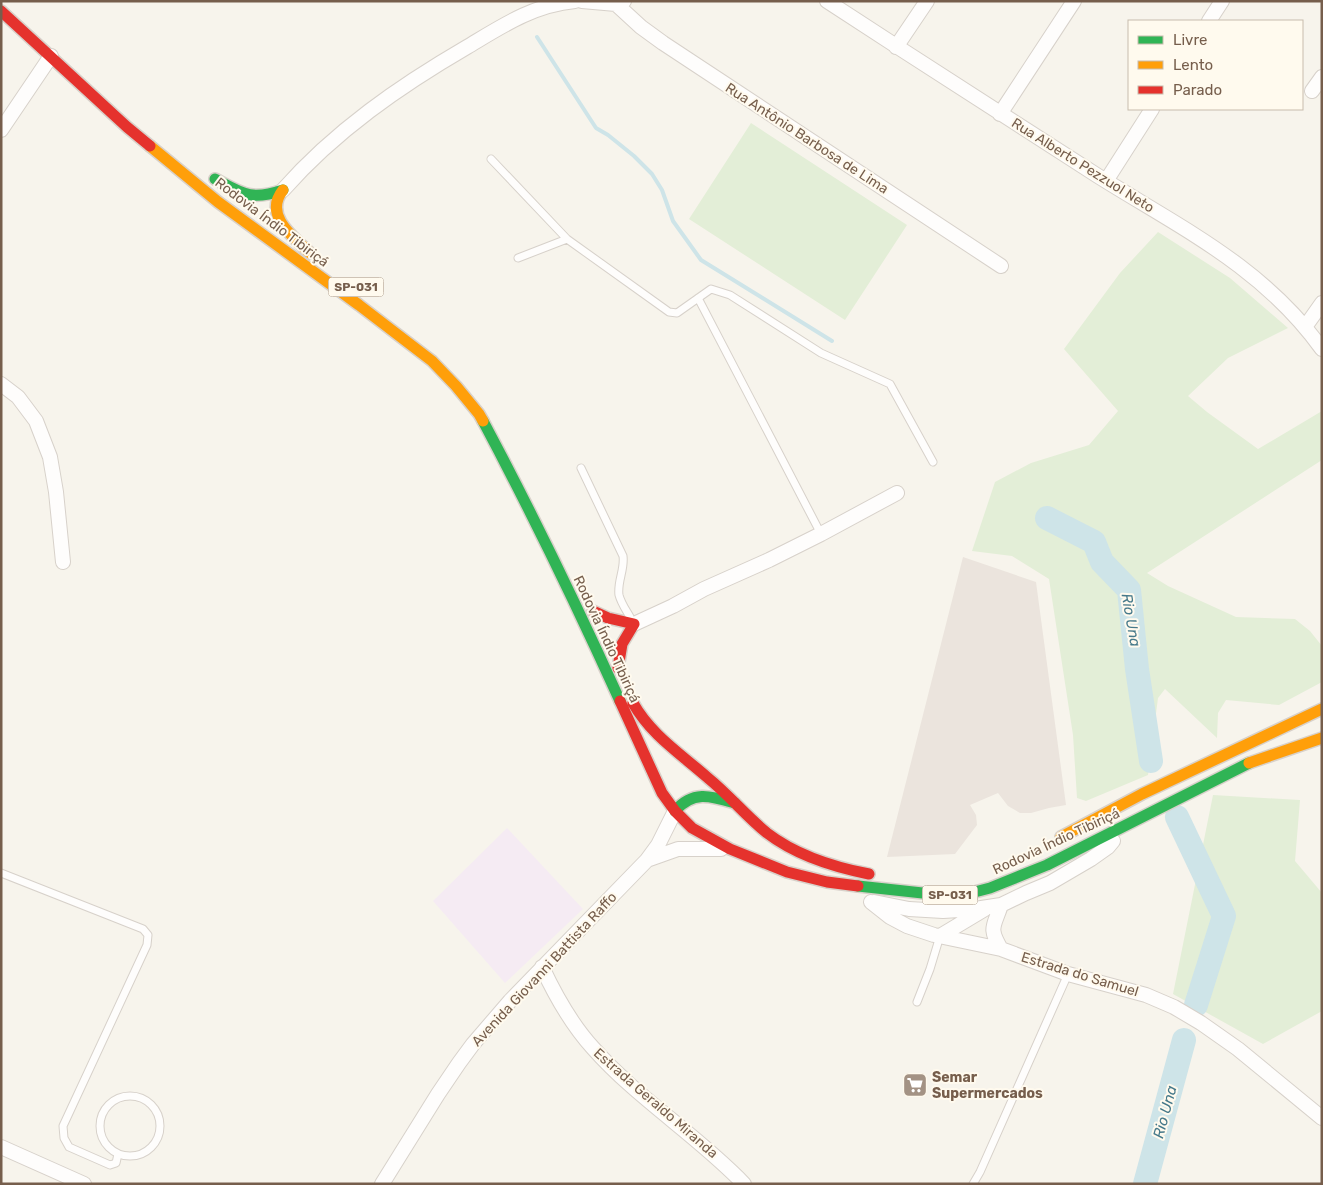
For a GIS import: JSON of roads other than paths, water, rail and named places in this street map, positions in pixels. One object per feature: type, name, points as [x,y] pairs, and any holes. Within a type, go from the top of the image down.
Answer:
[{"type":"highway","name":"Rodovia Índio Tibiriçá","points":[[1,11],[128,127],[218,202],[432,361],[456,386],[478,414],[507,466],[594,644],[662,792],[692,828],[730,849],[787,872],[822,881],[942,895],[967,894],[1010,881],[1047,865],[1254,761],[1322,738]]},
{"type":"highway","name":"Rodovia Índio Tibiriçá","points":[[252,208],[212,176],[247,194],[256,196],[283,190]]},
{"type":"highway","name":"Rodovia Índio Tibiriçá","points":[[266,219],[314,256],[289,233],[279,219],[276,212],[276,204],[277,198],[283,190]]},
{"type":"highway","name":"Rodovia Índio Tibiriçá","points":[[601,628],[591,607],[603,617],[634,624]]},
{"type":"highway","points":[[621,676],[621,644],[634,624]]},
{"type":"highway","name":"Rodovia Índio Tibiriçá","points":[[612,652],[636,708],[646,724],[736,803],[761,828],[789,847],[823,862],[882,876]]},
{"type":"highway","name":"Rodovia Índio Tibiriçá","points":[[1051,842],[1142,794],[1322,709]]},
{"type":"highway","points":[[676,811],[684,801],[699,796],[710,796],[736,803]]},
{"type":"street","points":[[283,190],[299,172],[367,112],[431,68],[508,22],[540,8],[561,2],[575,1]]},
{"type":"street","points":[[582,1],[620,3]]},
{"type":"street","name":"Rua Alberto Pezzuol Neto","points":[[827,1],[1000,114],[1206,242],[1280,299],[1320,343]]},
{"type":"street","points":[[896,47],[927,1]]},
{"type":"street","points":[[1000,114],[1074,1]]},
{"type":"street","points":[[1210,20],[1222,1]]},
{"type":"street","name":"Rua Antônio Barbosa de Lima","points":[[620,3],[641,27],[663,43],[1001,266]]},
{"type":"street","points":[[1,130],[51,56]]},
{"type":"street","points":[[1312,91],[1322,77]]},
{"type":"street","points":[[1106,181],[1151,110]]},
{"type":"street","points":[[1305,327],[1322,303]]},
{"type":"street","points":[[1,384],[18,398],[36,421],[50,457],[56,492],[63,562]]},
{"type":"street","points":[[634,624],[821,534],[898,492]]},
{"type":"street","name":"Avenida Giovanni Battista Raffo","points":[[382,1184],[459,1063],[510,1001],[646,860],[658,845],[676,811]]},
{"type":"street","points":[[940,936],[994,906],[1050,884],[1091,859],[1108,846],[1129,823]]},
{"type":"street","name":"Avenida Giovanni Battista Raffo","points":[[646,860],[678,849],[730,849]]},
{"type":"street","points":[[822,881],[844,894],[871,902],[909,909],[944,911],[994,906]]},
{"type":"street","name":"Estrada do Samuel","points":[[871,902],[890,917],[907,926],[940,936],[1001,949],[1068,974],[1146,995],[1174,1007],[1238,1049],[1322,1118]]},
{"type":"street","points":[[994,906],[994,937],[1001,949]]},
{"type":"street","name":"Estrada Geraldo Miranda","points":[[542,968],[564,1011],[592,1048],[658,1109],[726,1165],[744,1184]]},
{"type":"street","points":[[1,1147],[84,1184]]},
{"type":"lane","points":[[491,159],[567,240],[669,312],[677,313],[711,289],[730,295],[821,353],[890,384],[933,462]]},
{"type":"lane","points":[[518,258],[567,240]]},
{"type":"lane","points":[[698,298],[821,534]]},
{"type":"lane","points":[[581,468],[622,556],[623,569],[619,595],[634,624]]},
{"type":"lane","points":[[1,873],[143,929],[148,935],[147,946],[63,1126],[64,1138],[69,1147],[110,1165],[116,1163],[118,1154]]},
{"type":"lane","points":[[918,1002],[940,936]]},
{"type":"lane","points":[[973,1184],[1068,974]]},
{"type":"lane","points":[[127,1095],[138,1096],[147,1100],[160,1117],[161,1128],[158,1138],[146,1152],[137,1156],[118,1154],[104,1142],[100,1132],[102,1113],[117,1098],[127,1095]]},
{"type":"waterway","points":[[537,37],[596,128],[634,156],[652,174],[662,190],[673,221],[701,260],[832,341]]},
{"type":"waterway","name":"Rio Una","points":[[1047,518],[1094,542],[1102,562],[1129,590],[1137,669],[1151,761]]},
{"type":"waterway","name":"Rio Una","points":[[1177,817],[1224,916],[1196,1005]]},
{"type":"waterway","name":"Rio Una","points":[[1145,1184],[1184,1040]]},
{"type":"place","name":"Semar Supermercados","points":[[915,1085]]}]
